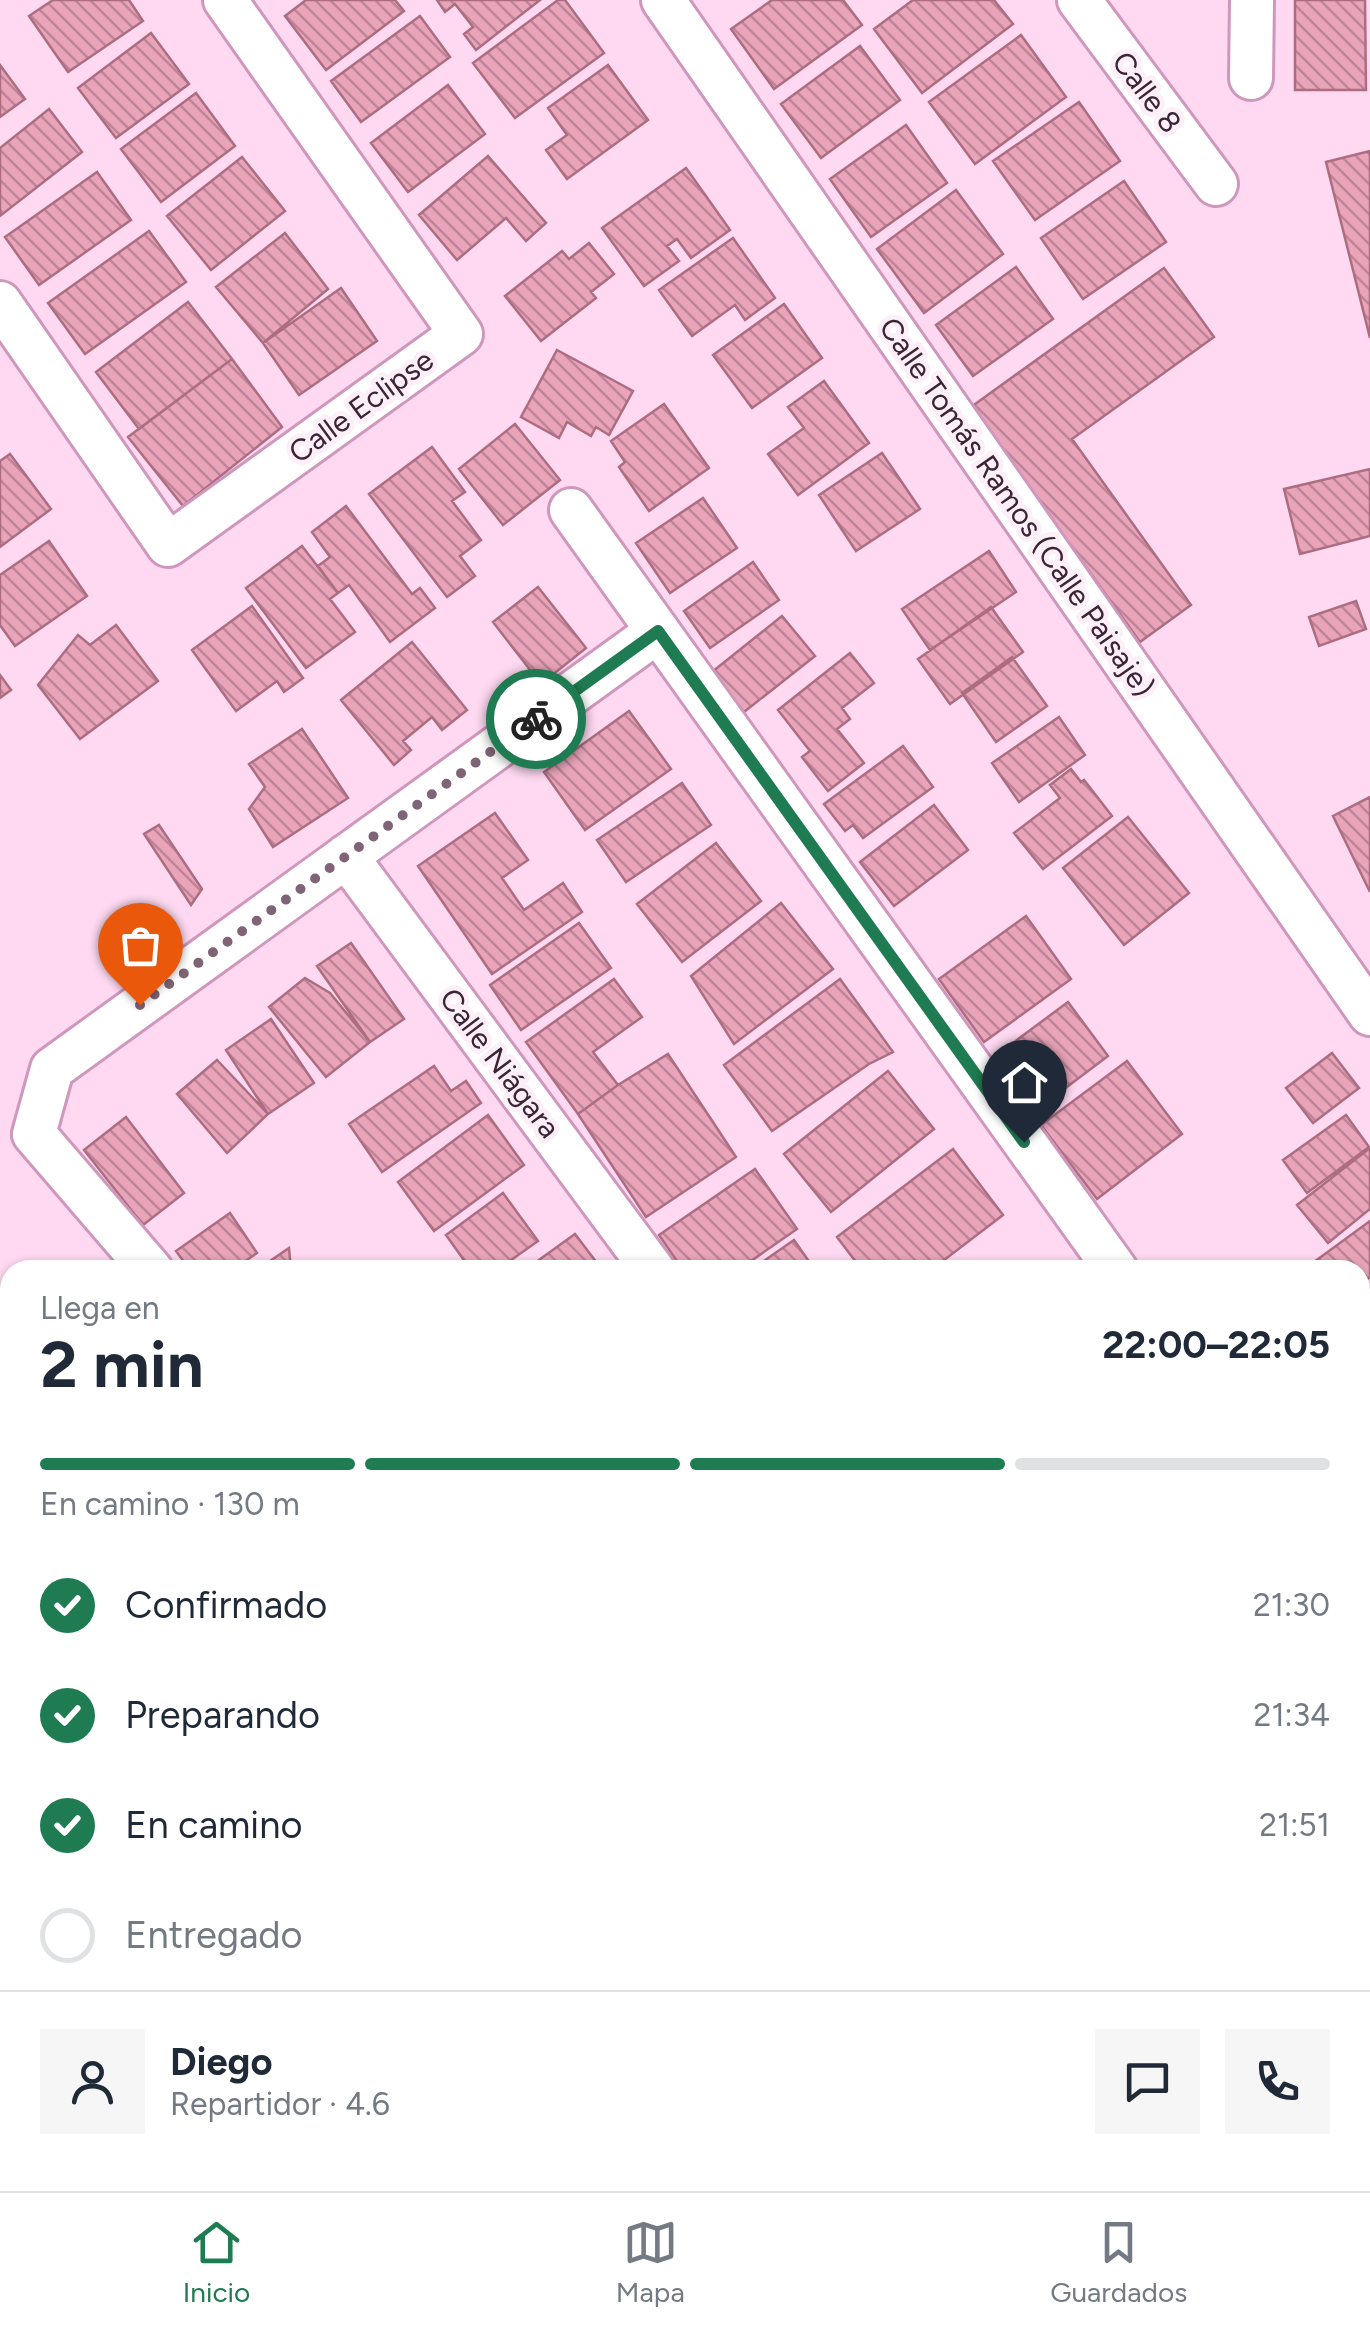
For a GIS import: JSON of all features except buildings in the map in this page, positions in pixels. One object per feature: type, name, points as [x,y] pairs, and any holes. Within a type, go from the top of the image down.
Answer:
[{"type":"street","name":"Calle Eclipse","points":[[0,303],[168,546],[461,334],[225,0]]},
{"type":"street","name":"Calle Tomás Ramos (Calle Paisaje)","points":[[663,0],[1370,1014]]},
{"type":"street","name":"Calle 8","points":[[1078,0],[1216,184]]},
{"type":"street","points":[[1251,78],[1252,0]]},
{"type":"street","points":[[571,510],[1109,1260]]},
{"type":"street","points":[[142,1260],[34,1134],[52,1069],[658,631]]},
{"type":"street","name":"Calle Niágara","points":[[346,856],[647,1260]]},
{"type":"way so far","points":[[140,1005],[536,719]]},
{"type":"route","points":[[536,719],[658,631],[1024,1142]]}]
